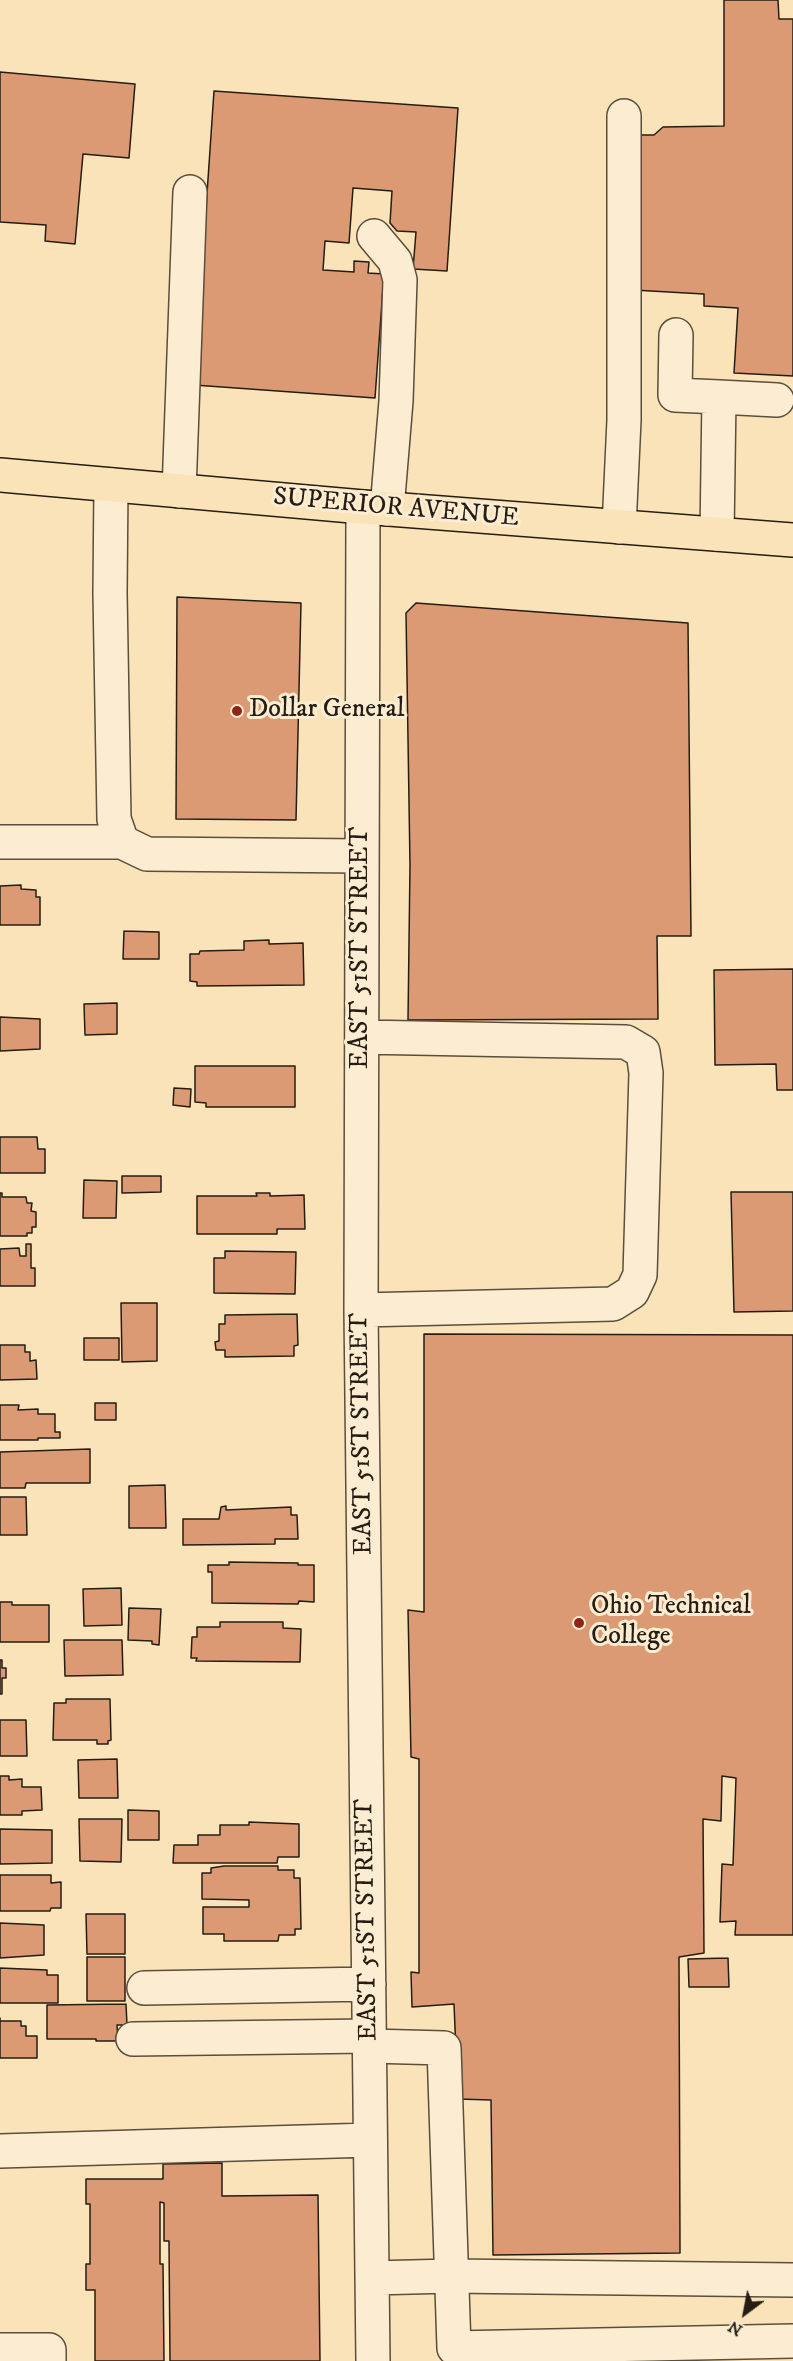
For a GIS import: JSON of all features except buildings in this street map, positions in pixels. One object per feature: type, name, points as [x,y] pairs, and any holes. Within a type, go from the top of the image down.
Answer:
[{"type":"main road","name":"SUPERIOR AVENUE","points":[[0,475],[375,508],[793,540]]},
{"type":"street","points":[[619,527],[624,420],[624,116]]},
{"type":"street","points":[[179,491],[190,192]]},
{"type":"street","name":"EAST 51ST STREET","points":[[373,2361],[361,1310],[362,856],[375,508],[396,401],[400,280],[395,261],[374,236]]},
{"type":"street","points":[[676,335],[675,395],[777,399]]},
{"type":"street","points":[[717,534],[719,397]]},
{"type":"street","points":[[111,485],[110,594],[114,819],[122,842]]},
{"type":"street","points":[[0,842],[122,842],[147,854],[362,856]]},
{"type":"street","points":[[361,1310],[613,1304],[632,1292],[640,1275],[646,1073],[643,1052],[626,1042],[362,1037]]},
{"type":"street","points":[[144,1988],[369,1984]]},
{"type":"street","points":[[133,2039],[369,2041],[444,2048],[454,2348],[793,2341]]},
{"type":"street","points":[[0,2151],[370,2140]]},
{"type":"street","points":[[372,2278],[451,2276],[793,2280]]},
{"type":"street","points":[[0,2350],[49,2350],[49,2361]]},
{"type":"place","name":"Dollar General","points":[[237,711]]},
{"type":"place","name":"Ohio Technical College","points":[[579,1623]]}]
